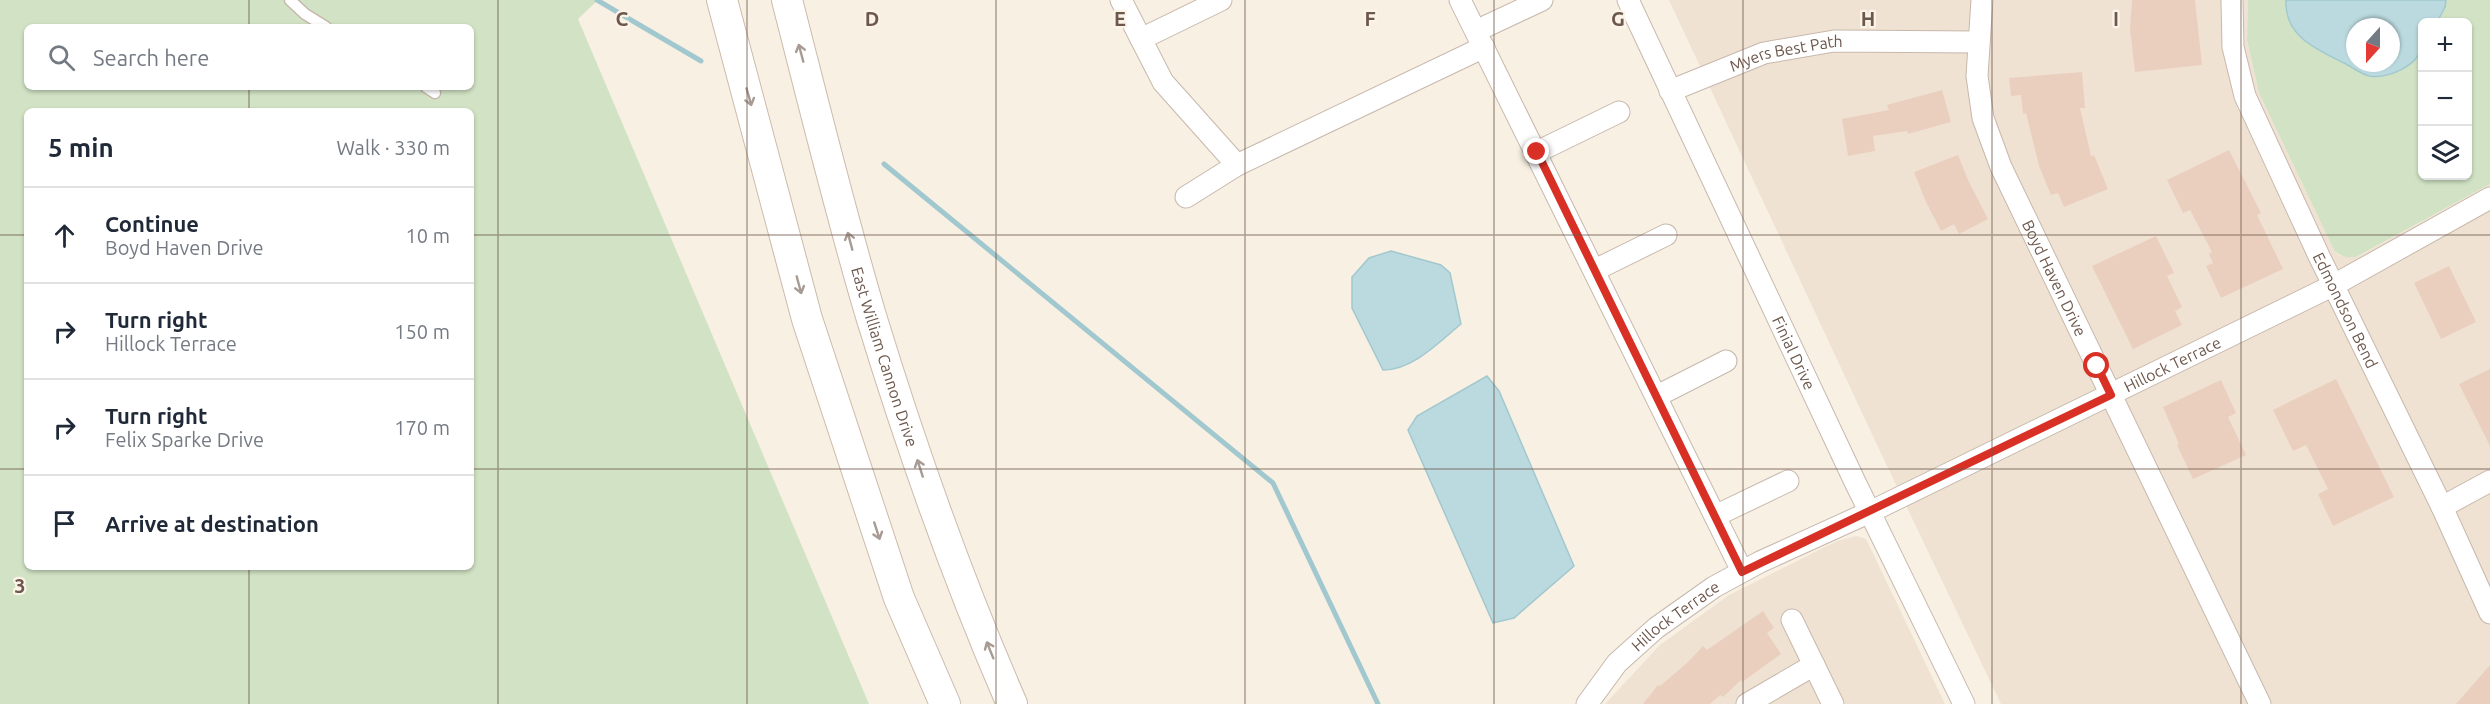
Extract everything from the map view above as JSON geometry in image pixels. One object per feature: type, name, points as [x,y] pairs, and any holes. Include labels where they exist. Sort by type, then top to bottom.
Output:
[{"type":"street","points":[[722,0],[807,319],[899,598],[945,704]]},
{"type":"street","name":"East William Cannon Drive","points":[[787,0],[875,327],[923,476],[1012,704]]},
{"type":"street","points":[[1121,0],[1163,82],[1237,165]]},
{"type":"street","points":[[1141,39],[1221,0]]},
{"type":"street","points":[[1460,0],[1537,152],[1742,572]]},
{"type":"street","points":[[1186,197],[1237,165],[1480,39],[1542,0]]},
{"type":"street","name":"Finial Drive","points":[[1628,0],[1870,512],[1964,704]]},
{"type":"street","name":"Boyd Haven Drive","points":[[1982,0],[1977,76],[1983,118],[2001,167],[2260,704]]},
{"type":"street","name":"Edmondson Bend","points":[[2232,0],[2233,47],[2245,96],[2442,507],[2490,613]]},
{"type":"street","name":"Myers Best Path","points":[[1670,91],[1764,53],[1834,40],[1979,42]]},
{"type":"street","points":[[1537,152],[1619,112]]},
{"type":"street","name":"Hillock Terrace","points":[[1587,704],[1617,663],[1656,628],[1714,588],[1742,572],[1870,512],[2334,285],[2490,198]]},
{"type":"street","points":[[1595,270],[1666,236]]},
{"type":"street","points":[[1657,396],[1725,361]]},
{"type":"street","points":[[1715,516],[1788,481]]},
{"type":"street","points":[[2442,507],[2490,481]]},
{"type":"street","points":[[1792,620],[1833,704]]},
{"type":"street","points":[[1747,704],[1815,665]]},
{"type":"lane","points":[[290,0],[305,14],[321,24]]},
{"type":"shaded area","points":[[1669,0],[2248,0],[2247,40],[2259,93],[2334,250],[2340,256],[2357,257],[2490,184],[2490,704],[2001,704]]},
{"type":"shaded area","points":[[1857,536],[1866,539],[1945,704],[1605,704],[1660,645],[1729,595],[1837,541]]},
{"type":"green space","points":[[0,0],[598,0],[578,19],[869,704],[0,704]]},
{"type":"green space","points":[[2248,0],[2490,0],[2490,184],[2356,257],[2346,257],[2334,250],[2259,93],[2247,40]]},
{"type":"water","points":[[2286,0],[2446,0],[2439,18],[2418,18],[2418,55],[2415,60],[2400,70],[2400,18],[2346,18],[2346,64],[2304,40],[2290,23]]},
{"type":"water","points":[[2359,72],[2396,72],[2377,76]]},
{"type":"water","points":[[1391,251],[1441,265],[1450,273],[1461,324],[1415,360],[1394,369],[1383,370],[1352,308],[1352,277],[1369,258]]},
{"type":"water","points":[[1487,376],[1499,391],[1574,566],[1514,618],[1493,623],[1408,430],[1417,416]]},
{"type":"building","points":[[2132,0],[2195,0],[2202,65],[2135,72],[2130,29]]},
{"type":"building","points":[[2082,72],[2085,108],[2080,108],[2091,156],[2094,155],[2108,189],[2064,207],[2058,193],[2051,195],[2039,166],[2026,113],[2023,114],[2021,95],[2011,96],[2009,78]]},
{"type":"building","points":[[1942,90],[1951,122],[1908,134],[1907,131],[1873,136],[1875,151],[1848,156],[1842,119],[1889,110],[1887,105]]},
{"type":"building","points":[[2229,150],[2261,213],[2257,215],[2283,269],[2221,298],[2206,266],[2213,263],[2209,254],[2212,252],[2190,210],[2183,213],[2167,180]]},
{"type":"building","points":[[1958,155],[1988,219],[1959,234],[1954,224],[1941,231],[1914,172]]},
{"type":"building","points":[[2156,236],[2174,273],[2167,276],[2182,307],[2175,311],[2182,325],[2133,349],[2092,266]]},
{"type":"building","points":[[2449,266],[2476,322],[2441,339],[2414,283]]},
{"type":"building","points":[[2490,369],[2490,446],[2459,384]]},
{"type":"building","points":[[2336,379],[2394,497],[2333,526],[2318,494],[2328,489],[2306,445],[2293,451],[2273,410]]},
{"type":"building","points":[[2221,380],[2236,413],[2228,417],[2246,455],[2193,479],[2163,407]]},
{"type":"building","points":[[1763,611],[1774,628],[1767,633],[1781,654],[1710,704],[1643,704],[1658,685],[1660,686],[1688,662],[1703,646],[1707,650]]},
{"type":"building","points":[[2490,665],[2490,704],[2456,704]]},
{"type":"waterway","points":[[597,0],[701,61]]},
{"type":"waterway","points":[[884,164],[1273,483],[1378,704]]},
{"type":"route","points":[[1537,152],[1742,572],[2111,395],[2097,366]]}]
